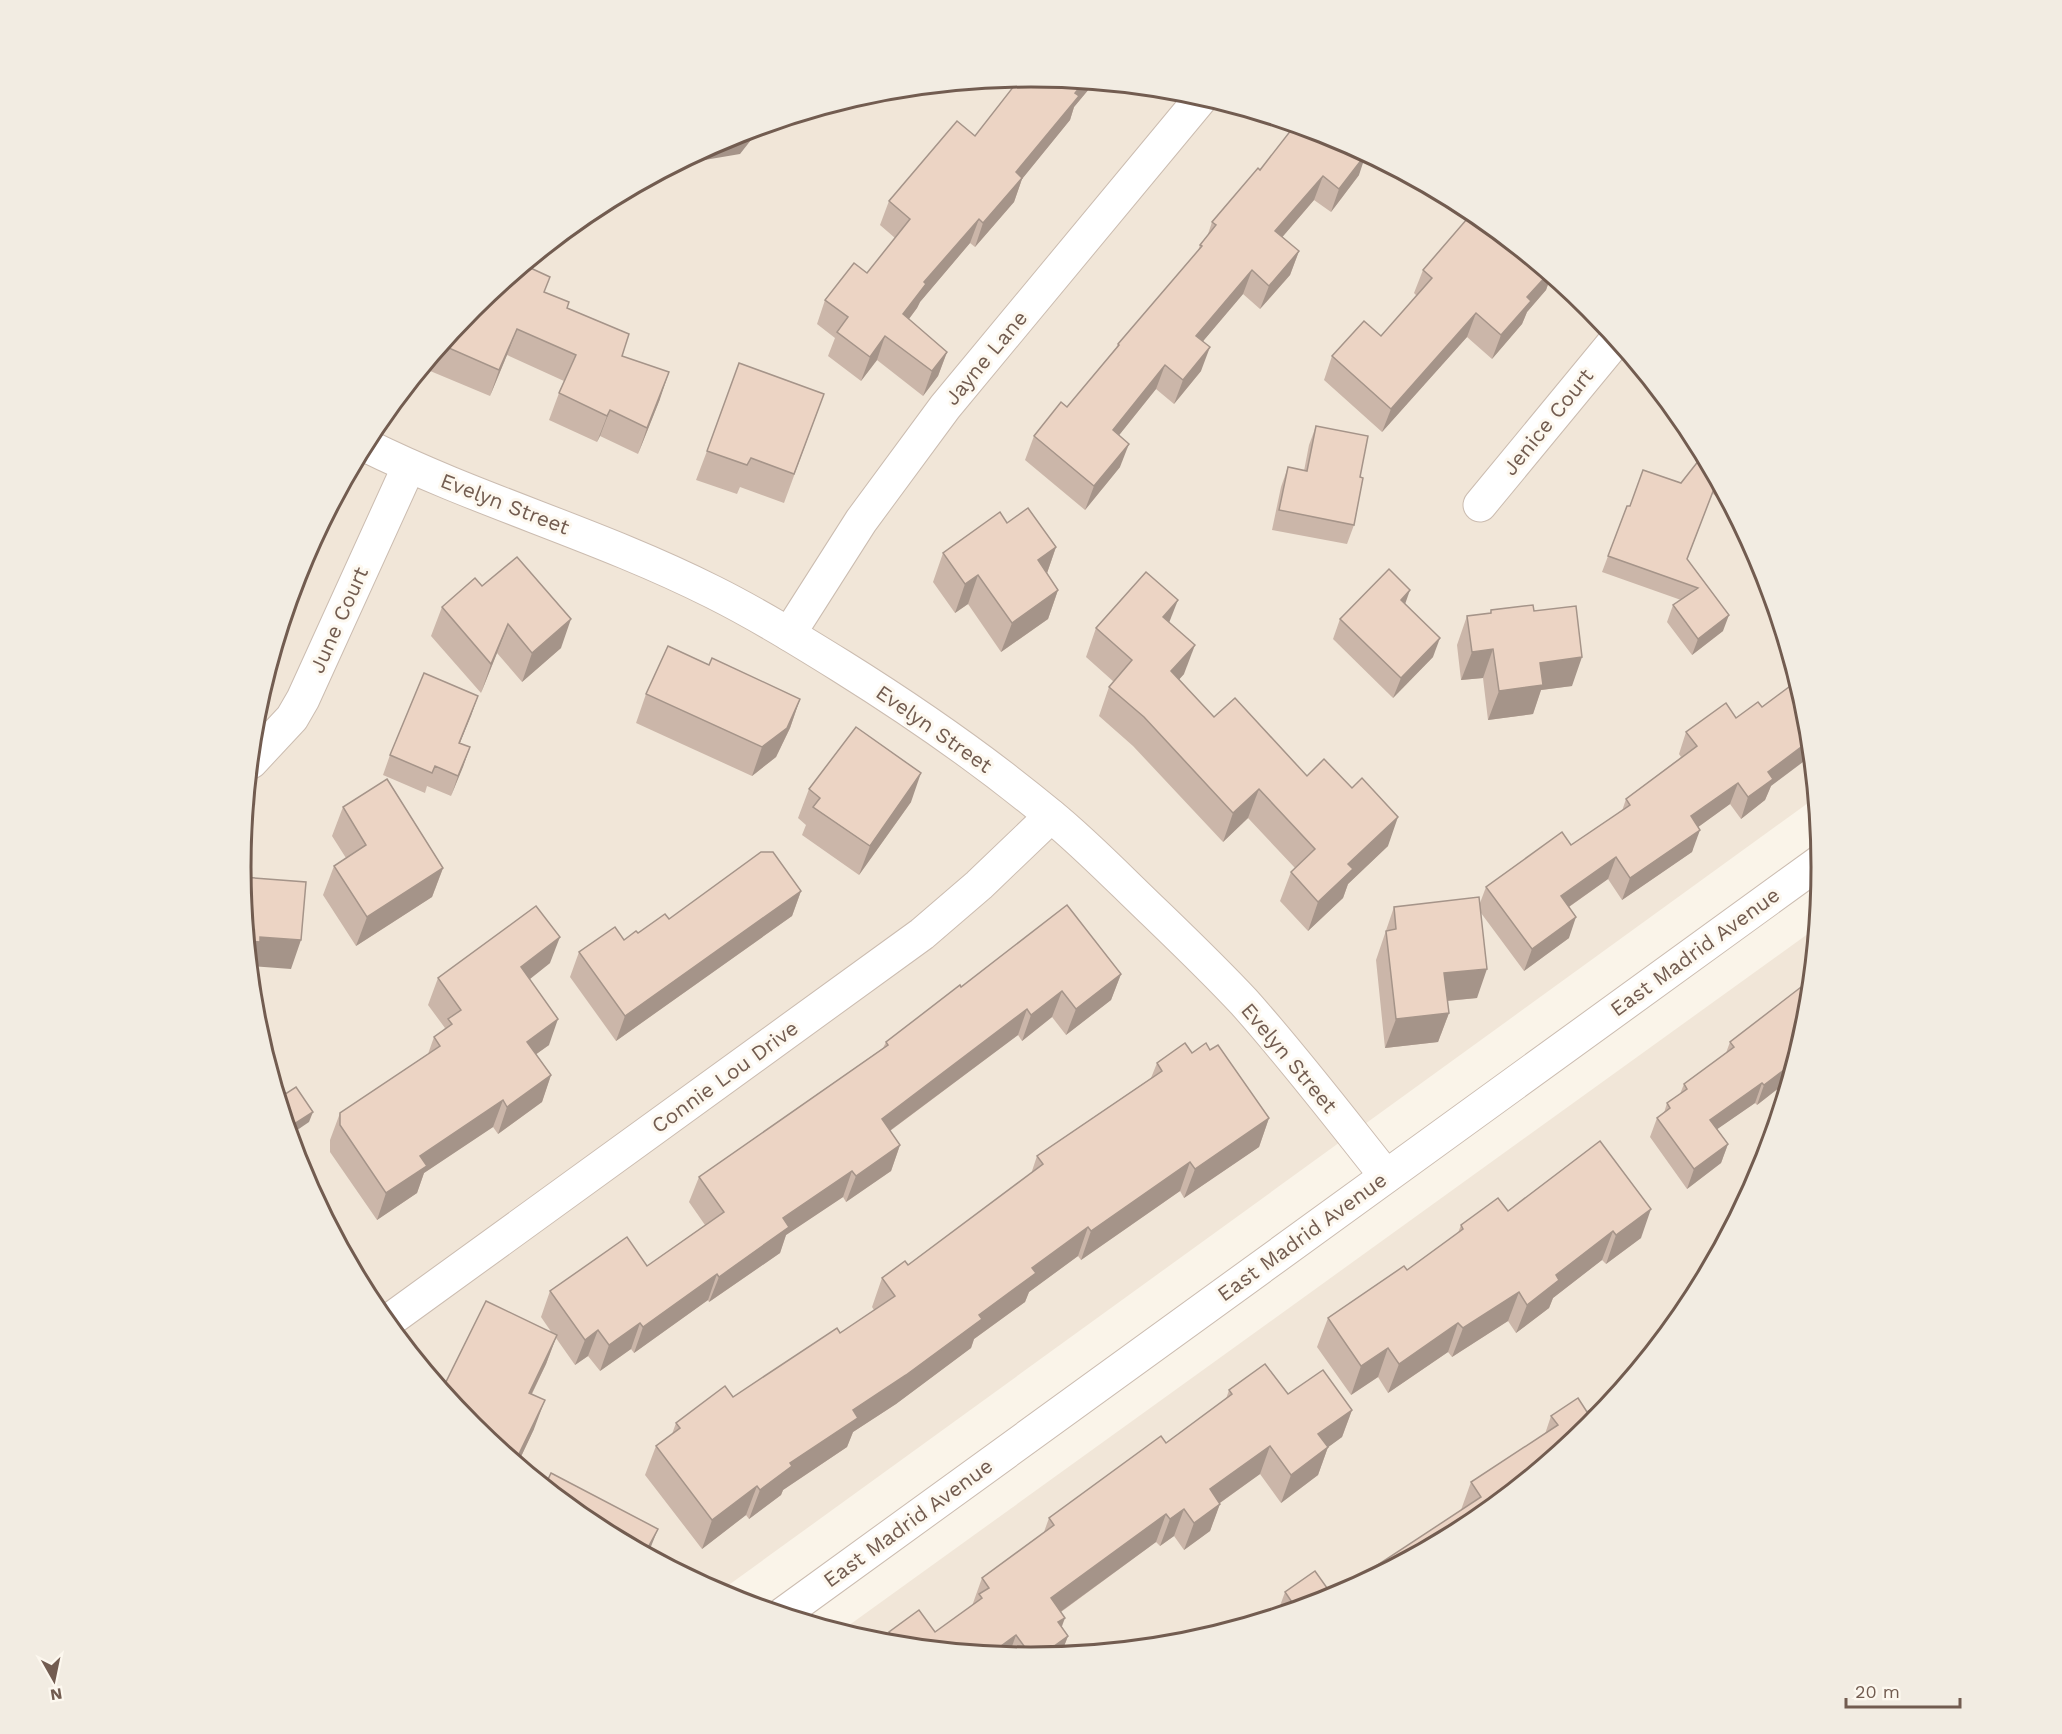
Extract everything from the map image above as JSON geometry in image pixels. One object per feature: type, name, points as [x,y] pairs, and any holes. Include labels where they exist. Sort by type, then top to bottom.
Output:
[{"type":"street","name":"Jayne Lane","points":[[789,634],[861,521],[945,407],[1195,105]]},
{"type":"street","name":"Jenice Court","points":[[1480,505],[1611,346]]},
{"type":"street","name":"Evelyn Street","points":[[373,449],[452,485],[546,519],[678,574],[789,634],[911,711],[984,763],[1051,816],[1112,871],[1241,1000],[1276,1038],[1386,1176]]},
{"type":"street","name":"June Court","points":[[260,752],[292,718],[303,699],[409,466]]},
{"type":"street","name":"Connie Lou Drive","points":[[394,1317],[922,934],[979,885],[1051,816]]},
{"type":"street","name":"East Madrid Avenue","points":[[790,1609],[1811,868]]},
{"type":"shaded area","points":[[1031,87],[1133,94],[1183,102],[1282,128],[1376,167],[1421,192],[1464,218],[1506,248],[1545,281],[1583,315],[1650,392],[1680,434],[1731,522],[1770,616],[1784,665],[1796,715],[1808,803],[728,1586],[686,1567],[641,1542],[598,1516],[556,1486],[479,1419],[412,1342],[382,1300],[331,1212],[292,1118],[266,1019],[253,918],[251,867],[258,765],[266,715],[292,616],[331,522],[356,477],[382,434],[412,392],[445,353],[479,315],[556,248],[598,218],[686,167],[780,128],[829,114],[879,102],[980,89]]},
{"type":"shaded area","points":[[1807,934],[1796,1019],[1784,1069],[1770,1118],[1731,1212],[1680,1300],[1650,1342],[1583,1419],[1529,1467],[1376,1567],[1282,1606],[1183,1632],[1133,1640],[1031,1647],[929,1640],[849,1625]]},
{"type":"building","points":[[1013,88],[1078,89],[1075,93],[1079,96],[1016,172],[1022,178],[983,223],[979,219],[924,282],[926,284],[903,314],[947,352],[932,371],[885,336],[870,357],[837,332],[848,317],[825,300],[854,263],[867,273],[910,219],[889,201],[957,121],[975,136]]},
{"type":"building","points":[[1290,131],[1361,160],[1339,189],[1323,176],[1275,231],[1299,251],[1269,286],[1252,270],[1196,336],[1210,347],[1183,380],[1165,365],[1113,430],[1129,444],[1094,486],[1034,436],[1061,402],[1067,407],[1202,246],[1200,245],[1216,225],[1212,222],[1258,168],[1260,170]]},
{"type":"building","points":[[1466,220],[1506,248],[1543,279],[1527,297],[1531,301],[1501,335],[1476,313],[1391,409],[1332,356],[1364,321],[1381,336],[1432,278],[1423,270]]},
{"type":"building","points":[[532,269],[550,277],[544,292],[569,302],[567,308],[629,334],[622,356],[669,372],[647,428],[610,410],[607,416],[559,393],[576,355],[517,329],[499,370],[449,348],[479,315]]},
{"type":"building","points":[[739,363],[824,394],[794,474],[751,458],[747,465],[707,451]]},
{"type":"building","points":[[1316,426],[1368,436],[1354,525],[1279,510],[1288,467],[1307,471]]},
{"type":"building","points":[[1697,462],[1713,490],[1687,559],[1729,615],[1698,639],[1673,605],[1698,588],[1608,556],[1643,470],[1681,483]]},
{"type":"building","points":[[1028,508],[1056,547],[1038,560],[1058,590],[1012,623],[978,575],[965,584],[943,553],[1000,512],[1007,523]]},
{"type":"building","points":[[517,557],[571,619],[532,653],[508,624],[491,664],[442,607],[475,578],[482,586]]},
{"type":"building","points":[[1389,569],[1410,590],[1401,600],[1440,638],[1401,678],[1340,619]]},
{"type":"building","points":[[1146,572],[1178,600],[1163,617],[1195,645],[1171,671],[1214,717],[1235,698],[1307,776],[1324,759],[1352,788],[1362,778],[1398,817],[1348,864],[1353,869],[1318,902],[1291,872],[1315,849],[1259,789],[1233,813],[1144,717],[1109,687],[1132,660],[1096,628]]},
{"type":"building","points":[[1533,605],[1534,611],[1576,606],[1582,657],[1540,663],[1543,685],[1499,691],[1493,649],[1472,652],[1467,616],[1491,613],[1491,610]]},
{"type":"building","points":[[668,646],[709,665],[712,658],[800,699],[787,728],[762,747],[646,694]]},
{"type":"building","points":[[424,673],[478,696],[459,743],[470,747],[458,776],[435,766],[432,773],[390,755]]},
{"type":"building","points":[[1789,687],[1801,747],[1768,772],[1773,779],[1748,797],[1738,783],[1691,816],[1700,830],[1630,878],[1616,857],[1561,896],[1576,917],[1532,949],[1486,887],[1562,832],[1571,845],[1630,805],[1626,799],[1697,746],[1686,732],[1726,703],[1736,718],[1758,702],[1762,707]]},
{"type":"building","points":[[856,727],[921,773],[870,846],[813,807],[820,798],[809,789]]},
{"type":"building","points":[[387,779],[443,868],[367,917],[334,866],[366,845],[343,807]]},
{"type":"building","points":[[761,852],[773,852],[801,891],[625,1016],[579,952],[615,927],[624,940],[665,914],[669,919]]},
{"type":"building","points":[[251,878],[306,882],[301,940],[260,937],[260,942],[255,942]]},
{"type":"building","points":[[1479,897],[1487,969],[1444,973],[1449,1013],[1396,1019],[1386,931],[1396,929],[1394,907]]},
{"type":"building","points":[[1067,905],[1121,974],[1076,1009],[1062,991],[1031,1015],[1027,1009],[882,1119],[900,1145],[856,1176],[852,1171],[783,1218],[789,1227],[719,1277],[717,1274],[643,1327],[640,1323],[609,1345],[598,1330],[585,1340],[550,1291],[627,1237],[647,1266],[724,1212],[699,1177],[888,1045],[886,1042]]},
{"type":"building","points":[[536,906],[560,937],[521,967],[558,1019],[527,1042],[551,1075],[507,1107],[503,1100],[420,1156],[427,1166],[386,1193],[340,1125],[340,1113],[440,1046],[434,1037],[452,1024],[448,1019],[461,1010],[438,978]]},
{"type":"building","points":[[1801,987],[1784,1070],[1710,1120],[1728,1144],[1694,1169],[1657,1118],[1670,1108],[1667,1103],[1687,1089],[1684,1084],[1734,1047],[1730,1042]]},
{"type":"building","points":[[1185,1043],[1192,1053],[1206,1043],[1210,1050],[1218,1045],[1269,1118],[1195,1169],[1190,1162],[1091,1231],[1088,1227],[1032,1268],[1036,1273],[979,1315],[982,1319],[906,1375],[853,1410],[858,1418],[790,1463],[792,1466],[760,1490],[757,1486],[712,1520],[656,1446],[680,1428],[676,1423],[725,1386],[733,1397],[837,1328],[840,1333],[895,1296],[882,1278],[905,1261],[908,1265],[1043,1164],[1037,1156],[1162,1071],[1157,1063]]},
{"type":"building","points":[[296,1087],[313,1112],[294,1124],[285,1094]]},
{"type":"building","points":[[1600,1141],[1651,1209],[1616,1235],[1613,1231],[1556,1275],[1559,1280],[1527,1305],[1519,1292],[1463,1328],[1458,1323],[1399,1364],[1388,1348],[1361,1366],[1328,1318],[1404,1266],[1407,1270],[1463,1229],[1461,1225],[1498,1198],[1508,1211]]},
{"type":"building","points":[[486,1301],[557,1335],[529,1393],[545,1400],[519,1454],[479,1419],[446,1382]]},
{"type":"building","points":[[1265,1364],[1288,1394],[1323,1370],[1352,1410],[1318,1434],[1328,1447],[1291,1475],[1270,1446],[1210,1489],[1220,1504],[1194,1523],[1184,1509],[1170,1519],[1166,1514],[1051,1598],[1065,1618],[1058,1622],[1068,1636],[1054,1646],[1025,1647],[1016,1635],[1001,1646],[929,1640],[890,1634],[889,1632],[919,1610],[935,1632],[982,1598],[979,1594],[989,1588],[982,1578],[1054,1525],[1049,1518],[1161,1436],[1166,1443],[1232,1394],[1229,1390]]},
{"type":"building","points":[[1578,1398],[1587,1412],[1592,1408],[1506,1486],[1464,1516],[1372,1569],[1481,1497],[1471,1482],[1558,1425],[1551,1416]]},
{"type":"building","points":[[551,1473],[658,1529],[649,1546],[598,1516],[548,1479]]},
{"type":"building","points":[[1315,1571],[1327,1589],[1292,1602],[1285,1592]]}]
